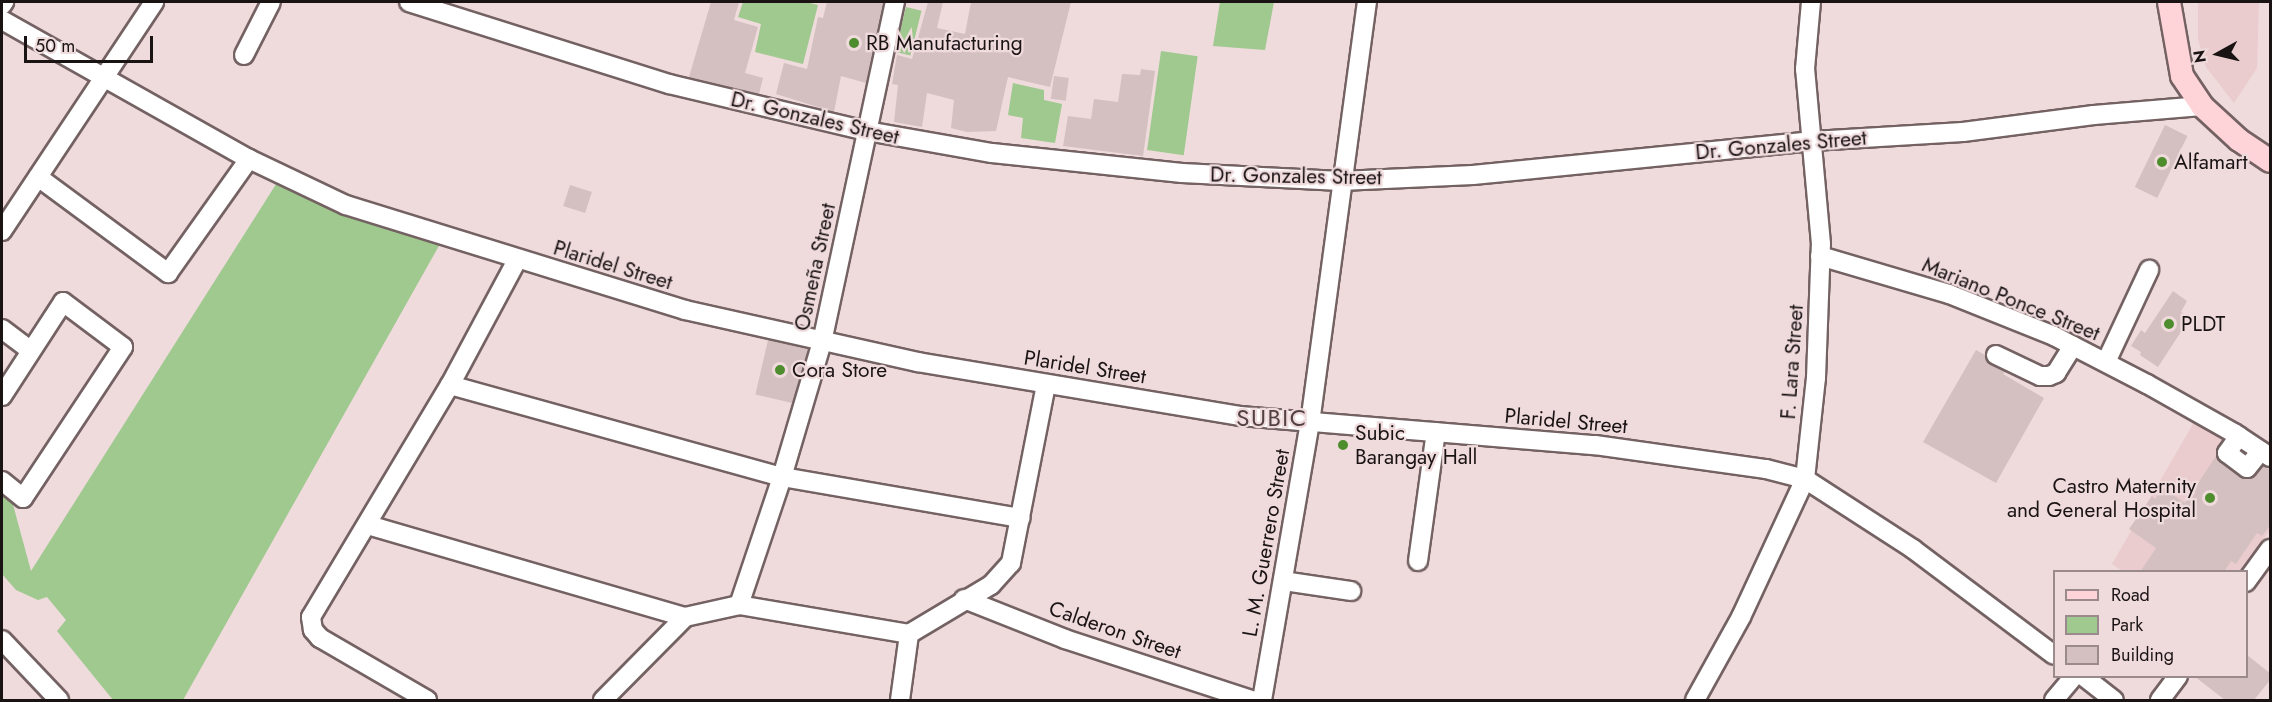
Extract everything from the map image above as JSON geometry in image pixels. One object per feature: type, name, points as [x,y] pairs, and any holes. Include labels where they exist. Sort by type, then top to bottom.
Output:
[{"type":"main road","points":[[2169,2],[2182,76],[2202,106],[2239,140],[2271,161]]},
{"type":"street","points":[[2,6],[4,2]]},
{"type":"street","points":[[2,231],[154,2]]},
{"type":"street","points":[[244,55],[271,2]]},
{"type":"street","name":"Dr. Gonzales Street","points":[[409,2],[669,84],[867,132],[992,153],[1182,173],[1341,181],[1473,174],[1812,141],[1963,132],[2094,115],[2202,106]]},
{"type":"street","name":"Osmeña Street","points":[[739,605],[782,477],[822,342],[895,2]]},
{"type":"street","name":"L. M. Guerrero Street","points":[[1262,700],[1310,423],[1367,2]]},
{"type":"street","name":"F. Lara Street","points":[[1695,700],[1741,617],[1805,479],[1816,378],[1820,256],[1805,69],[1811,2]]},
{"type":"street","name":"Plaridel Street","points":[[2,20],[249,159],[346,205],[517,260],[685,310],[822,342],[1046,384],[1240,416],[1595,445],[1692,457],[1766,469],[1805,479],[1913,549],[2053,654]]},
{"type":"street","points":[[38,177],[168,273],[249,159]]},
{"type":"street","name":"Mariano Ponce Street","points":[[1820,256],[1949,294],[2054,336],[2106,362],[2239,436],[2266,454]]},
{"type":"street","points":[[427,700],[332,646],[312,630],[311,617],[450,386],[517,260]]},
{"type":"street","points":[[2106,362],[2149,270]]},
{"type":"street","points":[[2,396],[63,302],[123,347],[23,498],[2,481]]},
{"type":"street","points":[[2,329],[31,351]]},
{"type":"street","points":[[1996,356],[2040,376],[2049,376],[2056,373],[2073,346]]},
{"type":"street","points":[[368,525],[685,617],[739,605],[909,634],[964,599],[992,585],[1011,563],[1046,384]]},
{"type":"street","points":[[450,386],[782,477],[1020,518]]},
{"type":"street","points":[[1418,561],[1436,432]]},
{"type":"street","points":[[2248,581],[2271,549]]},
{"type":"street","points":[[1283,581],[1351,591]]},
{"type":"street","name":"Calderon Street","points":[[964,599],[1065,639],[1252,700]]},
{"type":"street","points":[[603,700],[685,617]]},
{"type":"street","points":[[900,700],[909,634]]},
{"type":"street","points":[[2,640],[59,700]]},
{"type":"street","points":[[2054,700],[2072,678]]},
{"type":"street","points":[[2086,678],[2114,700]]},
{"type":"street","points":[[2160,700],[2176,678]]},
{"type":"shaded area","points":[[2198,2],[2259,2],[2257,68],[2234,103],[2206,67],[2198,39]]},
{"type":"shaded area","name":"Castro Maternity and General Hospital","points":[[2197,417],[2270,467],[2270,530],[2242,570],[2121,570],[2112,564]]},
{"type":"green space","points":[[743,2],[806,2],[818,5],[803,64],[755,52],[761,24],[738,17]]},
{"type":"green space","points":[[1220,2],[1274,2],[1265,50],[1213,46]]},
{"type":"green space","points":[[906,7],[922,11],[910,56],[895,52]]},
{"type":"green space","points":[[1161,51],[1198,56],[1184,155],[1147,150]]},
{"type":"green space","points":[[1013,83],[1044,90],[1044,100],[1062,104],[1055,143],[1021,138],[1023,118],[1008,115]]},
{"type":"green space","points":[[278,181],[320,203],[440,244],[183,700],[113,700],[57,631],[66,620],[47,597],[38,600],[16,590],[2,574],[2,493],[12,501],[31,571]]},
{"type":"building","points":[[711,2],[739,2],[734,20],[758,27],[745,73],[763,78],[759,94],[689,77]]},
{"type":"building","points":[[827,2],[883,2],[866,83],[841,76],[834,112],[776,94],[784,63],[807,69],[818,17],[823,18]]},
{"type":"building","points":[[928,2],[943,2],[937,28],[965,34],[971,2],[1071,2],[1050,87],[1008,77],[996,131],[967,132],[951,128],[954,100],[927,93],[922,127],[894,122],[898,85],[892,84],[897,55],[912,59]]},
{"type":"building","points":[[1141,69],[1155,71],[1143,156],[1063,146],[1068,116],[1091,119],[1094,99],[1118,102],[1122,74],[1140,75]]},
{"type":"building","points":[[1054,76],[1069,78],[1066,101],[1051,99]]},
{"type":"building","name":"Alfamart","points":[[2165,125],[2187,136],[2157,198],[2135,187]]},
{"type":"building","points":[[570,185],[592,192],[585,213],[563,206]]},
{"type":"building","name":"PLDT","points":[[2173,291],[2187,301],[2181,312],[2190,318],[2158,367],[2131,346],[2141,330],[2145,333]]},
{"type":"building","name":"Cora Store","points":[[768,340],[808,349],[795,404],[755,395]]},
{"type":"building","points":[[1976,350],[1985,355],[1991,365],[2005,372],[2003,374],[2044,398],[1996,483],[1923,442]]},
{"type":"building","name":"Castro Maternity and General Hospital","points":[[2216,456],[2245,479],[2252,478],[2263,466],[2271,468],[2271,524],[2262,536],[2257,533],[2236,564],[2231,561],[2225,570],[2141,570],[2156,548],[2129,529],[2152,496],[2155,499],[2163,488],[2185,503]]},
{"type":"building","points":[[2248,656],[2271,674],[2271,679],[2254,700],[2225,700],[2197,678],[2248,678]]},
{"type":"place","name":"RB Manufacturing","points":[[854,43]]},
{"type":"place","name":"Alfamart","points":[[2162,162]]},
{"type":"place","name":"PLDT","points":[[2169,324]]},
{"type":"place","name":"Cora Store","points":[[780,370]]},
{"type":"place","name":"Subic Barangay Hall","points":[[1343,445]]},
{"type":"place","name":"Castro Maternity and General Hospital","points":[[2210,498]]},
{"type":"district","name":"SUBIC","points":[[1272,418]]}]
